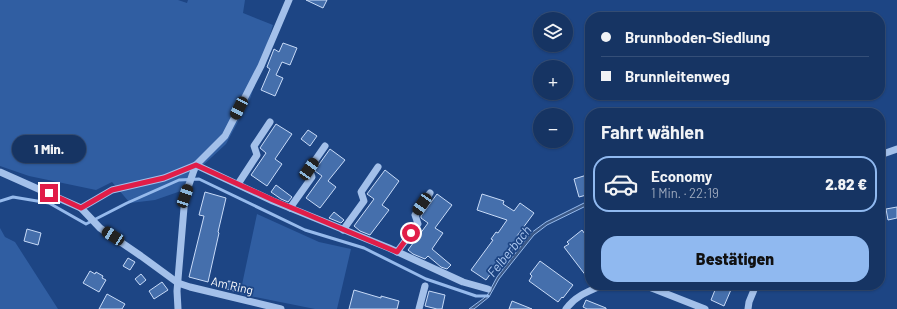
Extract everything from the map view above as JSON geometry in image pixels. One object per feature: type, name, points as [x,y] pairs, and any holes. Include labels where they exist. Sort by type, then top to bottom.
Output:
[{"type":"street","points":[[0,172],[81,208],[112,190],[164,178],[196,165],[225,136],[261,66],[289,0]]},
{"type":"street","points":[[238,184],[257,155],[254,146],[270,122]]},
{"type":"street","points":[[290,208],[312,177],[309,169],[325,146]]},
{"type":"street","points":[[885,153],[897,149]]},
{"type":"street","points":[[178,309],[177,291],[185,196],[196,165]]},
{"type":"street","points":[[196,165],[290,208],[397,252],[463,282],[488,288]]},
{"type":"street","points":[[343,230],[364,201],[362,192],[378,167]]},
{"type":"street","points":[[397,252],[418,224],[415,215],[430,193]]},
{"type":"street","name":"Am Ring","points":[[81,208],[100,228],[178,283],[281,309]]},
{"type":"street","points":[[419,309],[425,286]]},
{"type":"street","points":[[566,309],[579,296],[592,290]]},
{"type":"street","points":[[657,290],[705,309]]},
{"type":"street","points":[[748,309],[754,290]]},
{"type":"shaded area","points":[[0,0],[178,0],[187,3],[188,0],[245,0],[243,13],[273,25],[250,99],[226,144],[199,169],[181,191],[155,200],[130,203],[112,182],[96,190],[29,176],[0,166]]},
{"type":"shaded area","points":[[585,202],[585,206],[547,225],[534,235],[499,279],[489,297],[474,309],[469,309],[488,294],[497,277],[531,233],[546,222]]},
{"type":"shaded area","points":[[257,214],[319,242],[351,249],[337,309],[315,309],[240,294]]},
{"type":"shaded area","points":[[0,228],[5,237],[15,242],[58,309],[0,309]]},
{"type":"building","points":[[306,0],[327,0],[323,8]]},
{"type":"building","points":[[283,43],[297,48],[290,65],[282,62],[276,75],[283,78],[275,96],[261,90],[270,69],[267,67],[274,49],[279,52]]},
{"type":"building","points":[[276,124],[292,134],[275,159],[282,164],[267,186],[251,175],[266,153],[260,148]]},
{"type":"building","points":[[308,130],[317,136],[310,146],[301,139]]},
{"type":"building","points":[[330,149],[345,160],[328,181],[336,187],[320,208],[306,198],[322,176],[315,170]]},
{"type":"building","points":[[385,170],[399,181],[382,205],[389,210],[370,235],[360,231],[354,226],[374,199],[367,194]]},
{"type":"building","points":[[585,176],[585,195],[579,197],[574,179]]},
{"type":"building","points":[[276,185],[292,197],[288,202],[271,192]]},
{"type":"building","points":[[205,192],[226,198],[208,282],[189,277],[204,216],[199,215]]},
{"type":"building","points":[[437,194],[452,205],[435,228],[443,233],[432,249],[451,265],[447,269],[441,267],[428,256],[425,259],[408,250],[428,223],[421,218],[421,216]]},
{"type":"building","points":[[482,194],[504,201],[503,204],[514,211],[520,203],[534,213],[517,236],[521,238],[505,260],[502,258],[486,280],[471,270],[493,240],[491,239],[496,232],[498,233],[507,220],[477,210]]},
{"type":"building","points":[[897,207],[897,218],[888,220],[886,209]]},
{"type":"building","points":[[334,212],[344,220],[341,223],[329,218]]},
{"type":"building","points":[[27,229],[41,233],[38,245],[24,241]]},
{"type":"building","points":[[582,230],[585,234],[585,274],[564,247],[569,244],[567,242]]},
{"type":"building","points":[[128,258],[135,262],[130,270],[123,266]]},
{"type":"building","points":[[540,261],[573,285],[558,302],[529,281],[532,276],[530,274]]},
{"type":"building","points":[[90,271],[95,274],[96,272],[103,276],[102,278],[106,280],[99,292],[83,283]]},
{"type":"building","points":[[141,274],[146,280],[140,285],[135,279]]},
{"type":"building","points":[[228,281],[236,282],[234,291],[227,289]]},
{"type":"building","points":[[162,282],[168,290],[154,299],[149,291]]},
{"type":"building","points":[[354,290],[381,298],[381,296],[399,301],[397,309],[349,309]]},
{"type":"building","points":[[715,290],[731,290],[724,306],[711,300]]},
{"type":"building","points":[[429,291],[445,295],[442,309],[425,306]]},
{"type":"building","points":[[107,294],[125,304],[122,309],[99,309]]},
{"type":"building","points":[[586,300],[606,309],[587,309],[583,307]]},
{"type":"building","points":[[512,301],[532,309],[509,309]]},
{"type":"waterway","points":[[0,201],[13,197],[49,203],[86,224],[127,203],[179,180],[199,179],[305,230],[364,248],[426,279],[476,296],[488,296]]},
{"type":"route","points":[[49,193],[81,208],[112,190],[164,178],[196,165],[273,200],[397,252],[411,233]]},
{"type":"water label","name":"Felberbach","points":[[509,251]]}]
